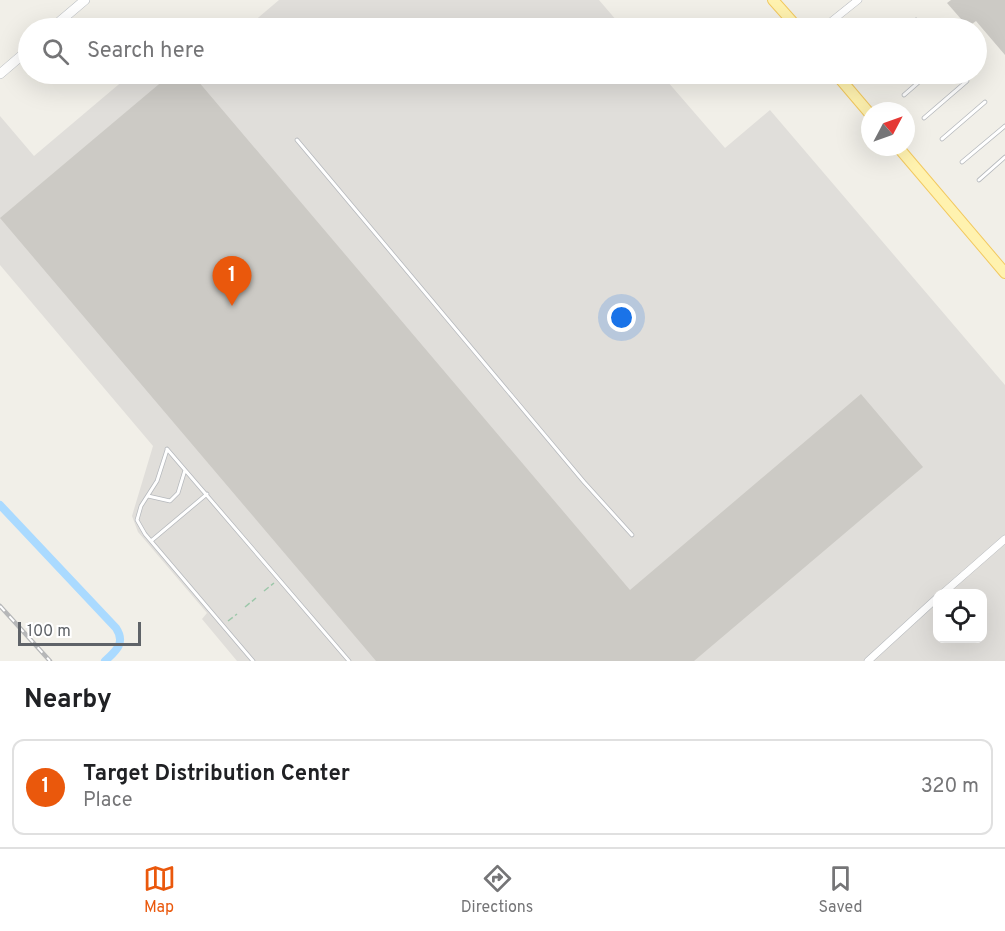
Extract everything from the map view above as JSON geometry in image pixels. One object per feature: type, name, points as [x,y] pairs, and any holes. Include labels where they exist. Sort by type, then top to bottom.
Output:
[{"type":"main road","points":[[64,18],[85,0]]},
{"type":"main road","points":[[778,2],[790,18]]},
{"type":"main road","points":[[0,74],[18,59]]},
{"type":"main road","points":[[844,84],[861,103]]},
{"type":"main road","points":[[906,156],[1005,273]]},
{"type":"street","points":[[836,18],[858,0]]},
{"type":"street","points":[[948,589],[1005,539]]},
{"type":"street","points":[[868,661],[879,648],[933,601]]},
{"type":"lane","points":[[904,95],[917,84]]},
{"type":"lane","points":[[924,118],[964,84]]},
{"type":"lane","points":[[942,139],[985,102]]},
{"type":"lane","points":[[962,162],[1005,126]]},
{"type":"lane","points":[[297,140],[584,482],[632,535]]},
{"type":"lane","points":[[980,180],[1005,158]]},
{"type":"lane","points":[[253,661],[151,541],[137,520],[157,481],[167,449],[349,661]]},
{"type":"lane","points":[[148,496],[170,501],[178,493],[186,470]]},
{"type":"lane","points":[[151,541],[207,494]]},
{"type":"path","points":[[264,591],[275,582]]},
{"type":"path","points":[[245,607],[256,598]]},
{"type":"path","points":[[227,622],[237,614]]},
{"type":"shaded area","points":[[279,0],[599,0],[614,18],[258,18]]},
{"type":"shaded area","points":[[119,84],[670,84],[725,148],[770,110],[1005,385],[1005,661],[237,661],[202,619],[207,613],[138,532],[132,516],[153,446],[0,265],[0,116],[34,156]]},
{"type":"building","points":[[951,0],[1005,0],[1005,55],[987,34],[987,18],[960,18],[947,3]]},
{"type":"building","points":[[159,84],[200,84],[630,590],[861,394],[923,467],[694,661],[376,661],[0,218]]},
{"type":"waterway","points":[[0,505],[116,628],[120,642],[116,650],[105,661]]},
{"type":"railway","points":[[0,606],[50,661]]},
{"type":"place","name":"Target Distribution Center","points":[[232,306]]}]
